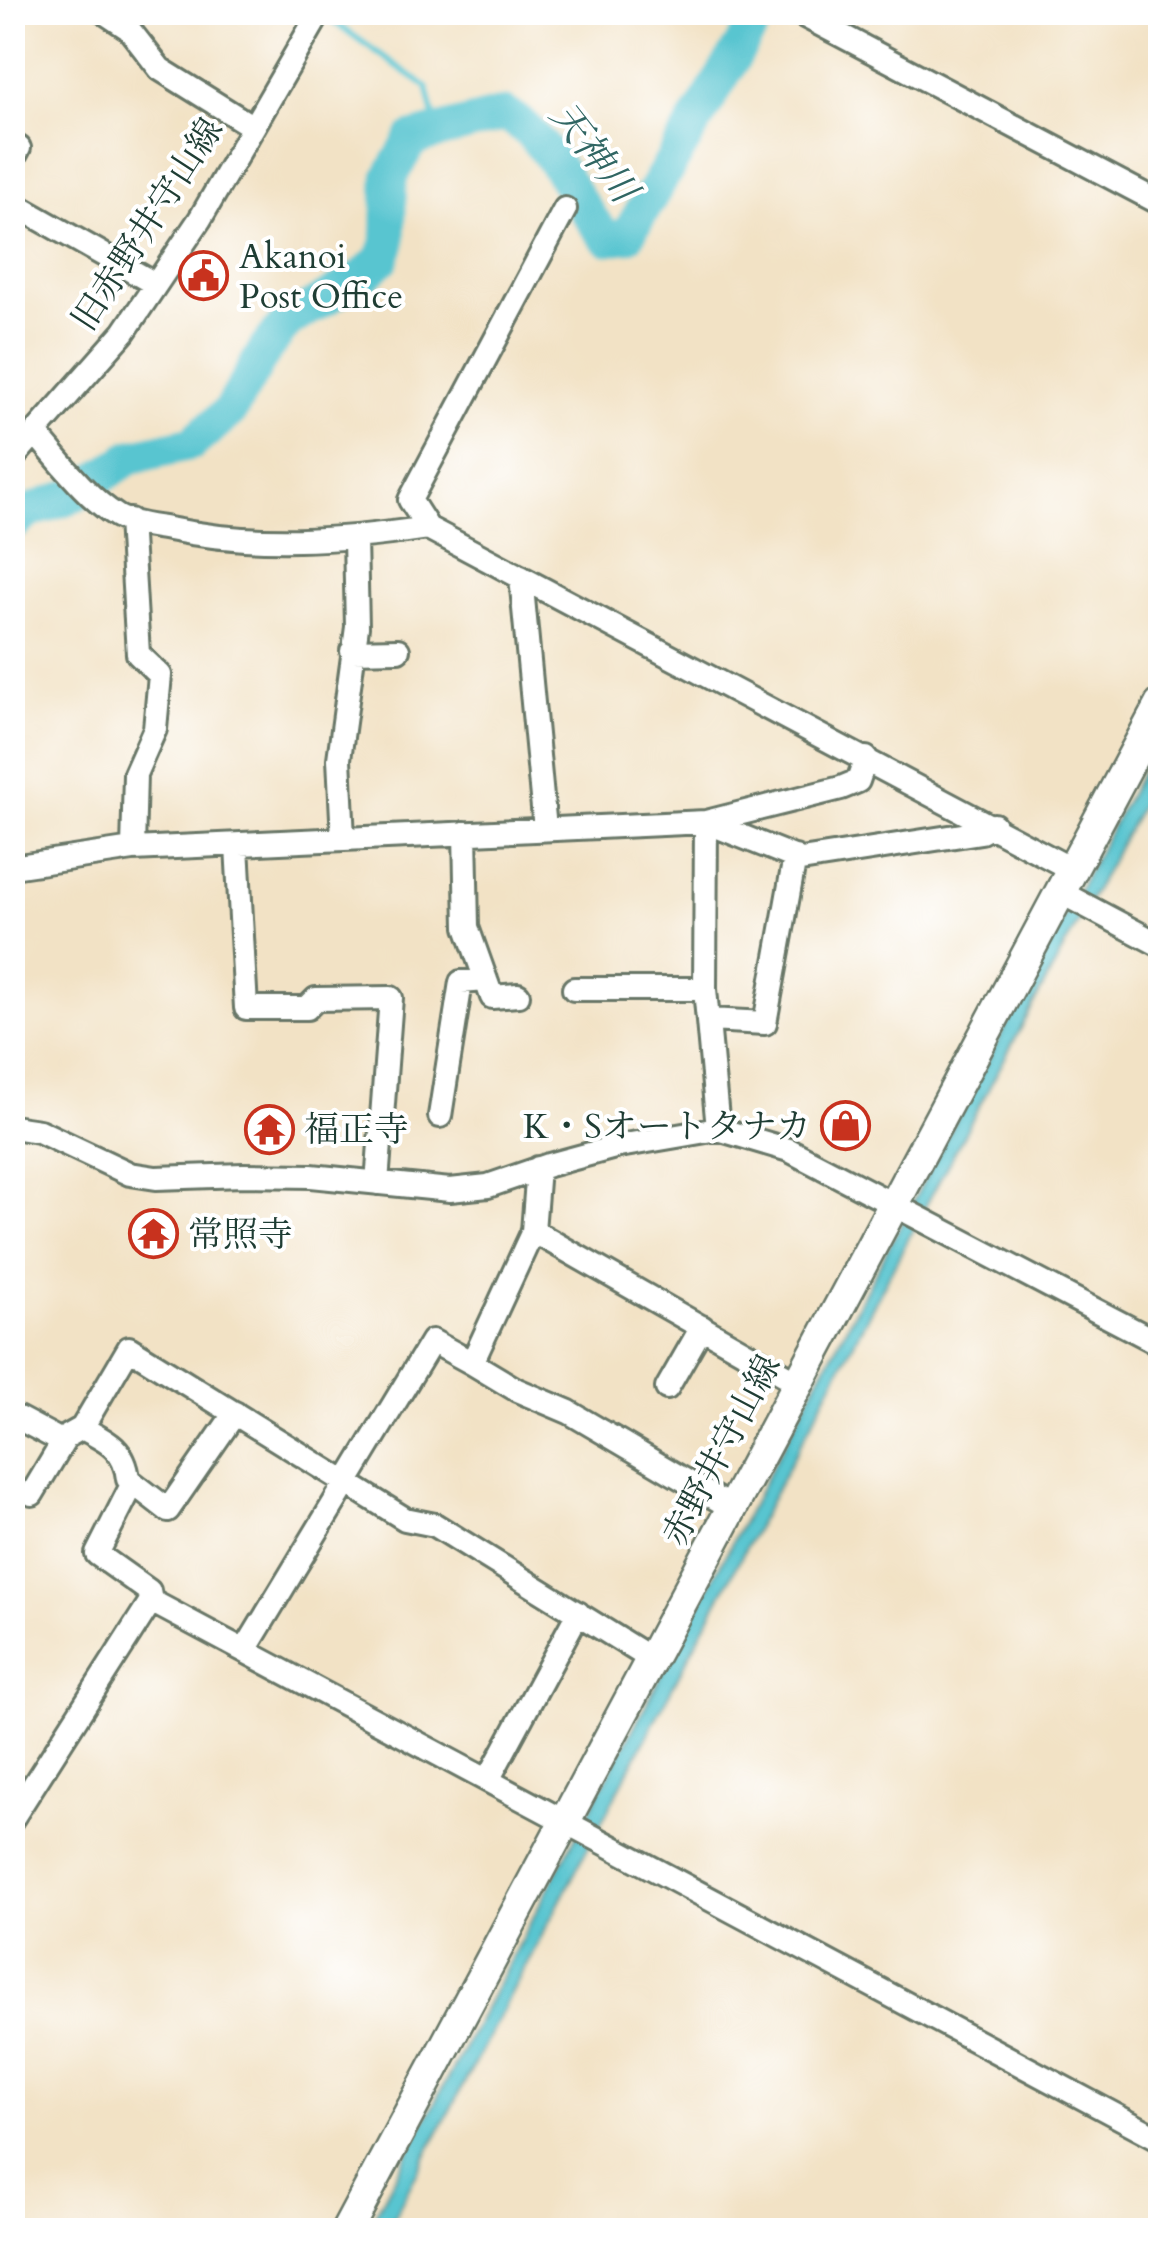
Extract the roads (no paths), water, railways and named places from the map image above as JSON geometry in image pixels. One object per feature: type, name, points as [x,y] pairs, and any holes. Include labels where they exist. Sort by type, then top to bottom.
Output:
[{"type":"main road","name":"赤野井守山線","points":[[347,2230],[1160,705]]},
{"type":"street","points":[[104,12],[128,28],[160,69],[253,127]]},
{"type":"street","name":"旧赤野井守山線","points":[[12,460],[124,332],[200,219],[320,12]]},
{"type":"street","points":[[797,12],[1160,203]]},
{"type":"street","points":[[12,144],[19,148],[12,161]]},
{"type":"street","points":[[12,203],[155,284]]},
{"type":"street","points":[[564,210],[410,500],[428,528],[994,826],[1160,946]]},
{"type":"street","points":[[36,434],[88,492],[119,518],[212,538],[264,542],[355,539],[428,528]]},
{"type":"street","points":[[130,520],[138,654],[160,675],[154,728],[135,774],[133,849]]},
{"type":"street","points":[[343,838],[339,759],[357,628],[355,539]]},
{"type":"street","points":[[521,577],[546,828]]},
{"type":"street","points":[[352,651],[398,650]]},
{"type":"street","points":[[12,866],[133,849],[706,822],[842,788],[858,781],[866,758]]},
{"type":"street","points":[[706,822],[802,860],[981,832],[994,826]]},
{"type":"street","points":[[706,822],[705,989],[718,1129]]},
{"type":"street","points":[[465,833],[467,927],[492,997],[518,995]]},
{"type":"street","points":[[238,846],[246,1008],[307,1008],[316,999],[390,998],[377,1183]]},
{"type":"street","points":[[709,1020],[766,1023],[795,857]]},
{"type":"street","points":[[440,1116],[461,982],[486,980]]},
{"type":"street","points":[[574,989],[705,989]]},
{"type":"street","points":[[12,1127],[39,1131],[104,1165],[143,1176],[243,1174],[450,1190],[488,1186],[619,1146],[718,1129],[789,1150],[1160,1344]]},
{"type":"street","points":[[472,1363],[533,1231],[538,1168]]},
{"type":"street","points":[[533,1231],[800,1383]]},
{"type":"street","points":[[667,1388],[702,1327]]},
{"type":"street","points":[[245,1650],[432,1341],[517,1390],[570,1412],[732,1508]]},
{"type":"street","points":[[32,1494],[62,1442],[82,1428],[130,1348],[405,1518],[435,1526],[651,1659]]},
{"type":"street","points":[[82,1428],[114,1446],[126,1463],[128,1479],[168,1510],[235,1413]]},
{"type":"street","points":[[12,1419],[18,1418],[62,1442]]},
{"type":"street","points":[[12,1819],[151,1601],[149,1591],[96,1554],[133,1483]]},
{"type":"street","points":[[151,1601],[1160,2139]]},
{"type":"street","points":[[488,1780],[578,1613]]},
{"type":"water","points":[[1160,736],[1160,769],[387,2230],[367,2230]]},
{"type":"waterway","name":"天神川","points":[[12,525],[28,512],[74,495],[131,457],[192,443],[230,411],[266,348],[288,321],[362,277],[382,259],[388,243],[390,177],[412,139],[505,114],[549,154],[607,238],[627,236],[761,12]]},
{"type":"waterway","points":[[324,15],[427,87],[438,134]]},
{"type":"place","name":"Akanoi Post Office","points":[[204,276]]},
{"type":"place","name":"K・Sオートタナカ","points":[[846,1126]]},
{"type":"place","name":"福正寺","points":[[269,1129]]},
{"type":"place","name":"常照寺","points":[[153,1234]]}]
